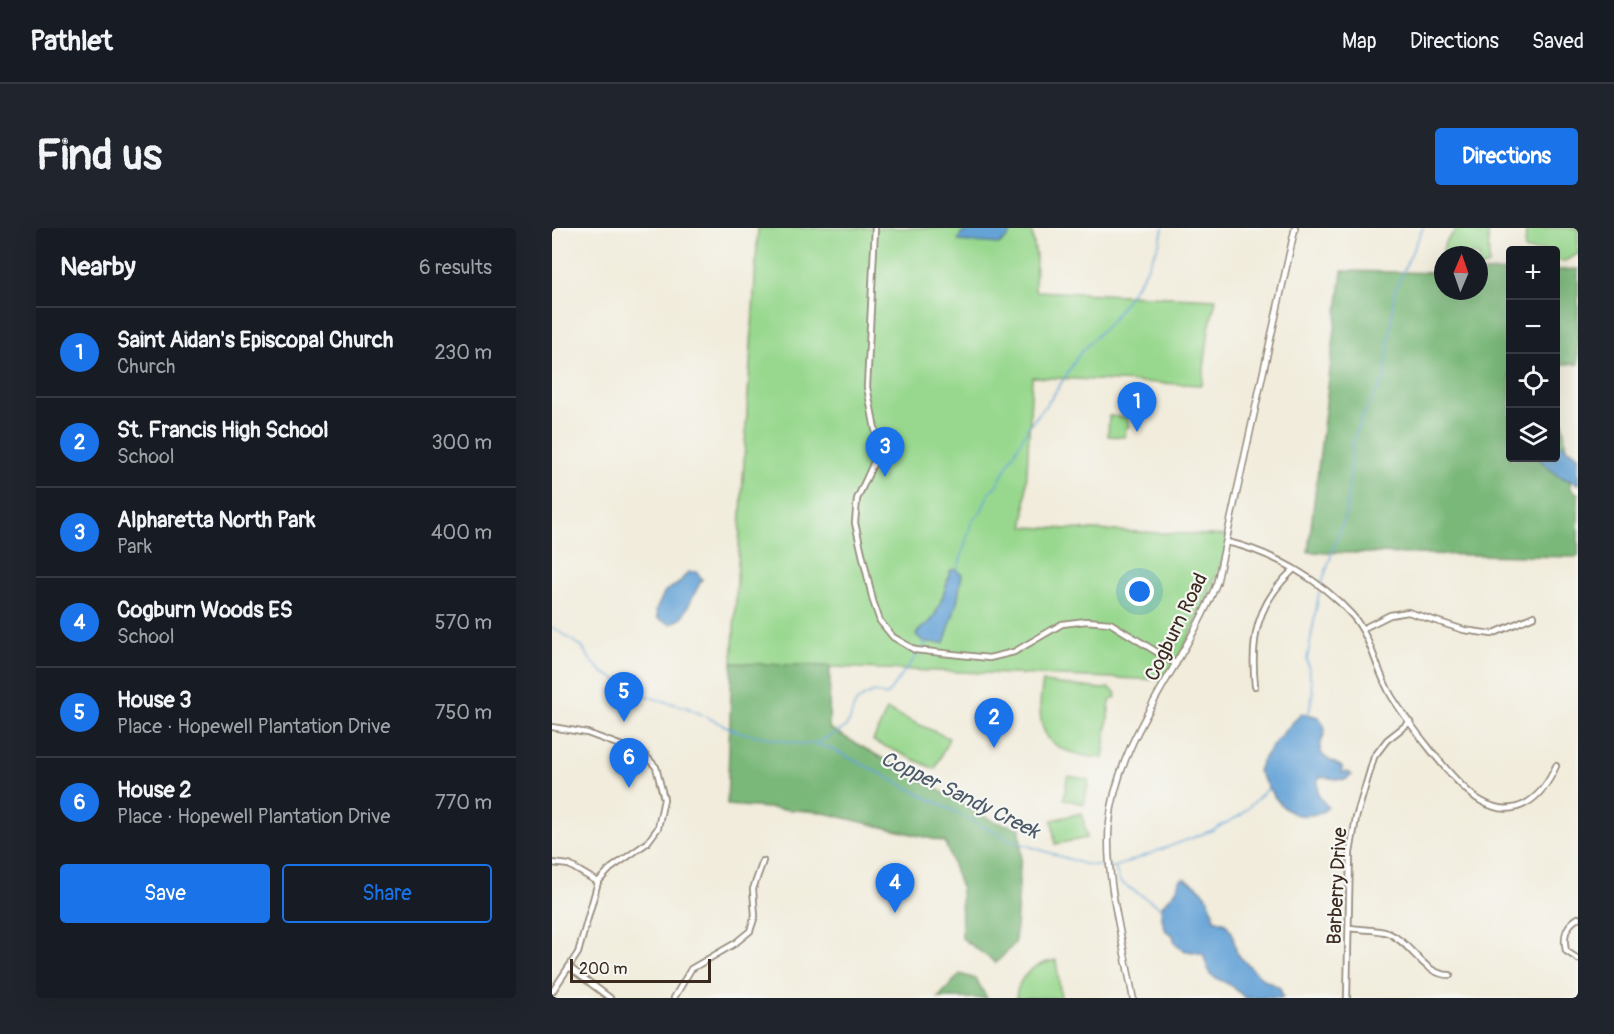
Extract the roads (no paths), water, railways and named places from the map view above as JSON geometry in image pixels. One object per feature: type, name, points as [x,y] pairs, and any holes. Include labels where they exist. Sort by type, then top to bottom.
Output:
[{"type":"street","points":[[875,228],[867,387],[878,445],[874,462],[857,499],[855,523],[874,608],[884,627],[893,637],[915,650],[989,658],[1014,652],[1062,624],[1076,621],[1110,623],[1176,664]]},
{"type":"street","name":"Cogburn Road","points":[[1133,998],[1109,861],[1111,808],[1128,754],[1211,597],[1227,542],[1295,228]]},
{"type":"street","points":[[1227,542],[1269,555],[1333,598],[1362,629],[1392,696],[1410,722],[1451,772],[1476,798],[1488,804],[1509,807],[1529,802],[1545,788],[1556,766]]},
{"type":"street","points":[[1255,686],[1254,644],[1260,616],[1267,600],[1293,570]]},
{"type":"street","points":[[1362,629],[1390,615],[1408,612],[1464,630],[1492,634],[1534,616]]},
{"type":"street","name":"Barberry Drive","points":[[1347,998],[1350,854],[1365,783],[1378,751],[1410,722]]},
{"type":"street","points":[[552,727],[587,734],[635,750],[650,760],[662,782],[663,807],[653,836],[642,848],[610,869],[598,882],[578,952],[552,992]]},
{"type":"street","points":[[674,998],[691,969],[734,944],[750,931],[754,916],[753,889],[763,861]]},
{"type":"street","points":[[552,863],[569,866],[598,882]]},
{"type":"street","points":[[1578,918],[1568,928],[1564,944],[1566,951],[1578,959]]},
{"type":"street","points":[[1350,928],[1386,932],[1412,950],[1431,970],[1440,975],[1450,975]]},
{"type":"street","points":[[569,967],[610,998]]},
{"type":"water","points":[[974,228],[1010,228],[1010,235],[1000,244],[958,241],[961,234]]},
{"type":"water","points":[[1560,444],[1578,455],[1578,484],[1557,475],[1542,462],[1560,462]]},
{"type":"water","points":[[954,569],[962,574],[957,603],[944,643],[924,642],[916,635],[933,617],[942,598],[950,571]]},
{"type":"water","points":[[688,572],[697,572],[702,579],[682,618],[671,624],[658,619],[656,610],[665,591],[678,584]]},
{"type":"water","points":[[1302,713],[1319,717],[1325,728],[1321,752],[1326,758],[1342,767],[1342,773],[1348,772],[1352,775],[1345,780],[1320,777],[1318,793],[1328,807],[1324,811],[1310,815],[1293,813],[1286,809],[1279,803],[1258,771],[1271,748]]},
{"type":"water","points":[[1184,878],[1205,894],[1211,905],[1214,919],[1225,923],[1232,932],[1237,954],[1263,979],[1280,988],[1283,998],[1245,998],[1232,986],[1210,975],[1203,954],[1183,950],[1175,944],[1173,935],[1166,931],[1161,911],[1162,906],[1177,889],[1179,880]]},
{"type":"waterway","points":[[957,571],[972,521],[981,512],[989,493],[998,483],[1029,426],[1051,399],[1080,353],[1112,320],[1144,274],[1160,242],[1163,228]]},
{"type":"waterway","name":"Copper Sandy Creek","points":[[1321,585],[1346,513],[1353,441],[1361,419],[1385,377],[1395,289],[1423,228]]},
{"type":"waterway","name":"Copper Sandy Creek","points":[[1309,712],[1313,692],[1307,660],[1319,593]]},
{"type":"waterway","name":"Copper Sandy Creek","points":[[552,627],[582,647],[591,661],[604,673],[649,697],[688,708],[738,732],[801,744],[817,744],[834,750],[1010,840],[1084,864],[1115,867],[1213,830],[1241,815],[1269,787]]},
{"type":"waterway","points":[[817,743],[848,724],[859,700],[875,692],[886,696],[927,642]]},
{"type":"waterway","points":[[1115,868],[1120,882],[1160,907]]},
{"type":"place","name":"Saint Aidan's Episcopal Church","points":[[1137,432]]},
{"type":"place","name":"Alpharetta North Park","points":[[885,477]]},
{"type":"place","name":"House 3","points":[[624,722]]},
{"type":"place","name":"St. Francis High School","points":[[994,748]]},
{"type":"place","name":"House 2","points":[[629,788]]},
{"type":"place","name":"Cogburn Woods ES","points":[[895,913]]}]
